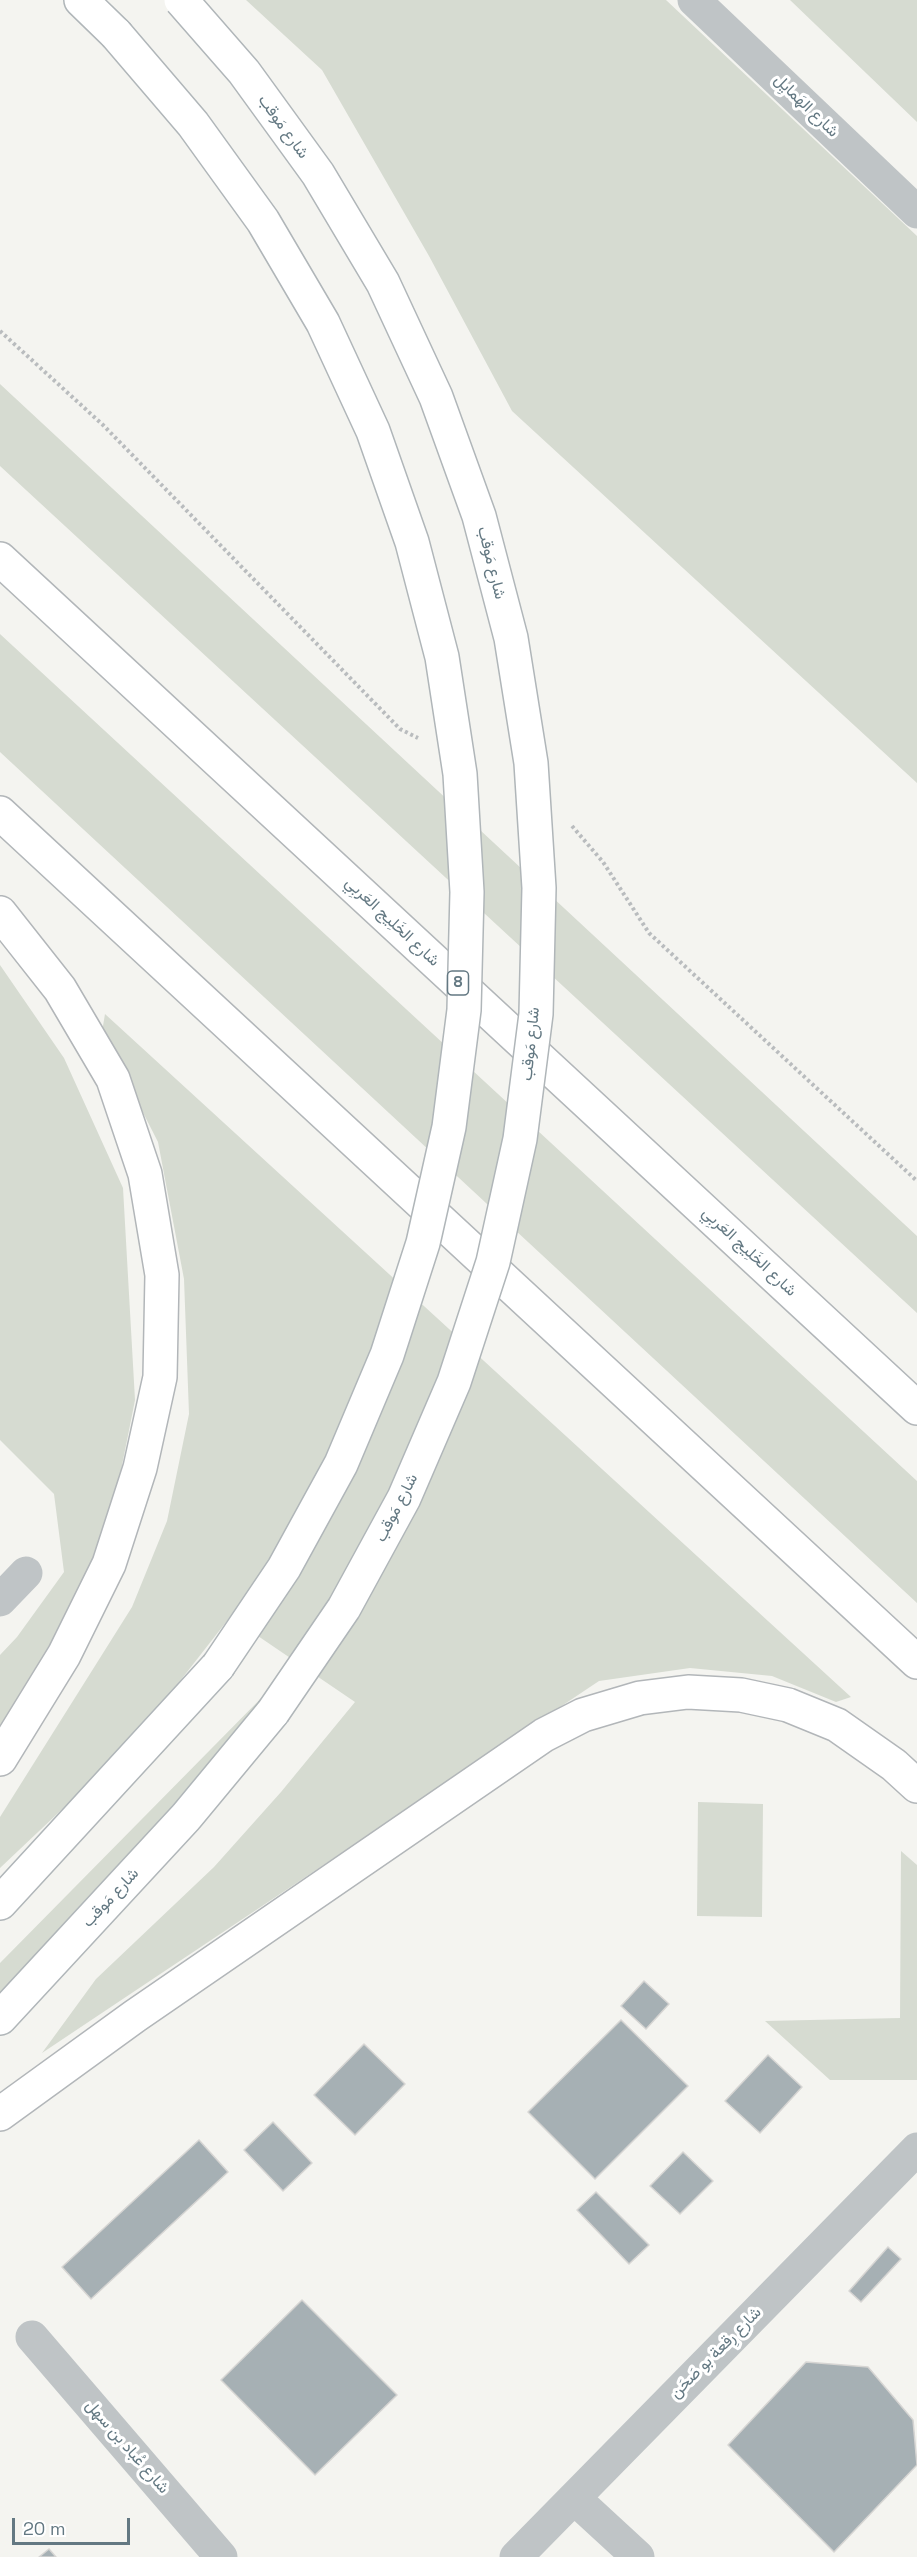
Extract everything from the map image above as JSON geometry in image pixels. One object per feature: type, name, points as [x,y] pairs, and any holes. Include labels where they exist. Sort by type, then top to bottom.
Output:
[{"type":"main road","points":[[0,1903],[218,1666],[284,1568],[340,1464],[387,1355],[423,1243],[449,1127],[464,1010],[467,892],[460,774],[442,657],[412,542],[373,431],[323,323],[263,221],[194,124],[116,34],[81,0]]},
{"type":"main road","name":"شارع مَوقب","points":[[0,2018],[186,1817],[273,1712],[344,1608],[404,1498],[454,1382],[493,1262],[520,1139],[536,1014],[539,888],[531,763],[511,638],[479,516],[436,397],[383,283],[318,174],[244,72],[181,0]]},
{"type":"main road","name":"شارع الخَلِيج العَربِي","points":[[0,559],[917,1408]]},
{"type":"main road","points":[[0,813],[917,1662]]},
{"type":"main road","points":[[0,913],[60,989],[113,1079],[145,1174],[162,1275],[159,1377],[140,1468],[109,1564],[64,1655],[0,1759]]},
{"type":"main road","points":[[0,2114],[135,2016],[544,1735],[583,1715],[640,1698],[688,1692],[753,1697],[788,1705],[837,1725],[894,1765],[917,1785]]},
{"type":"street","name":"شارع الهَمايِل","points":[[694,0],[917,212]]},
{"type":"street","points":[[0,1600],[26,1573]]},
{"type":"street","name":"شارع رِقعة بو صَحَن","points":[[516,2557],[917,2149]]},
{"type":"street","name":"شارع عُباد بن سهل","points":[[32,2337],[221,2557]]},
{"type":"street","points":[[574,2498],[638,2557]]},
{"type":"shaded area","points":[[246,0],[666,0],[917,236],[917,783],[512,411],[429,256],[322,70]]},
{"type":"shaded area","points":[[790,0],[917,0],[917,122]]},
{"type":"shaded area","points":[[0,384],[917,1236],[917,1313],[0,466]]},
{"type":"shaded area","points":[[0,634],[917,1481],[917,1603],[0,752]]},
{"type":"shaded area","points":[[0,965],[64,1058],[123,1188],[135,1400],[102,1566],[0,1746],[0,1655],[17,1637],[64,1572],[54,1494],[0,1440]]},
{"type":"shaded area","points":[[105,1014],[851,1697],[836,1702],[772,1676],[690,1668],[599,1681],[42,2053],[96,1979],[214,1867],[281,1792],[355,1702],[230,1617],[130,1745],[0,1868],[0,1817],[132,1607],[167,1521],[189,1414],[184,1279],[158,1142],[102,1032]]},
{"type":"shaded area","points":[[281,1678],[149,1842],[0,1997],[0,1963]]},
{"type":"shaded area","points":[[698,1802],[763,1804],[762,1917],[697,1916]]},
{"type":"shaded area","points":[[901,1851],[917,1865],[917,2080],[830,2080],[765,2021],[900,2018]]},
{"type":"building","points":[[644,1981],[669,2004],[646,2029],[621,2006]]},
{"type":"building","points":[[621,2020],[688,2086],[595,2179],[528,2112]]},
{"type":"building","points":[[364,2044],[405,2084],[355,2135],[314,2095]]},
{"type":"building","points":[[768,2055],[802,2087],[760,2133],[725,2101]]},
{"type":"building","points":[[273,2122],[312,2163],[283,2191],[244,2150]]},
{"type":"building","points":[[199,2140],[228,2172],[91,2299],[62,2267]]},
{"type":"building","points":[[683,2152],[713,2181],[680,2214],[650,2186]]},
{"type":"building","points":[[596,2192],[649,2245],[629,2264],[577,2210]]},
{"type":"building","points":[[888,2247],[901,2259],[861,2302],[849,2291]]},
{"type":"building","points":[[302,2300],[397,2395],[315,2475],[221,2380]]},
{"type":"building","points":[[806,2362],[868,2367],[913,2420],[917,2465],[834,2552],[728,2445]]},
{"type":"building","points":[[49,2549],[56,2557],[39,2557]]}]
